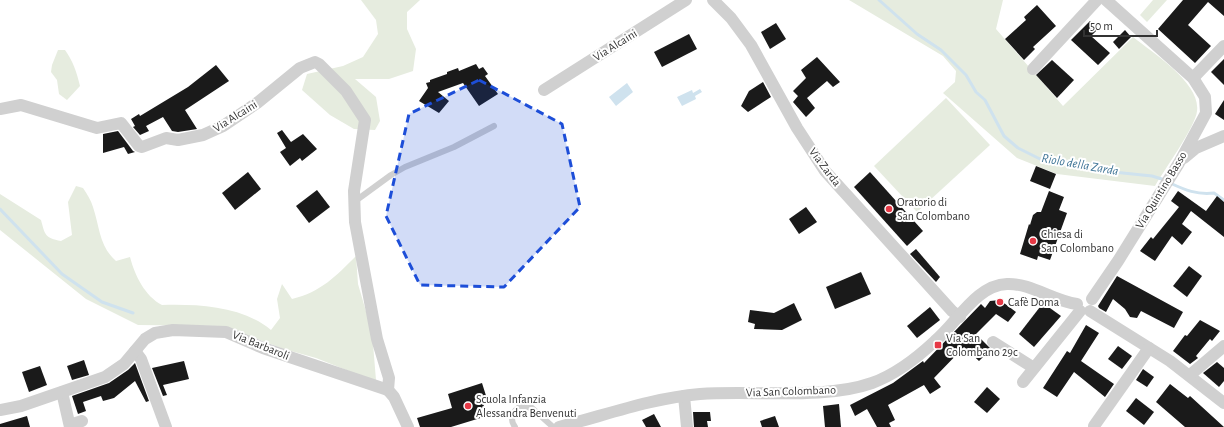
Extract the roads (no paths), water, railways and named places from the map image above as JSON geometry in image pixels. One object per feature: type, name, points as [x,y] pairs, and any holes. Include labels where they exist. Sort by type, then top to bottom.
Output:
[{"type":"street","name":"Via Alcaini","points":[[544,90],[686,0]]},
{"type":"street","name":"Via Zarda","points":[[713,0],[731,18],[751,45],[798,128],[825,171],[952,311],[960,317]]},
{"type":"street","points":[[1033,69],[1097,0]]},
{"type":"street","name":"Via Quintino Basso","points":[[1082,309],[1078,299],[1083,296],[1088,296],[1092,299],[1118,261],[1179,163],[1206,113],[1205,97],[1193,78],[1106,0]]},
{"type":"street","points":[[1193,78],[1224,46]]},
{"type":"street","name":"Via Alcaini","points":[[139,146],[166,138],[178,140],[203,136],[222,126],[257,103],[300,68],[315,62],[325,68],[346,91],[365,120],[354,191],[355,222],[377,339],[389,378],[388,390],[394,397],[408,427]]},
{"type":"street","points":[[0,109],[21,106],[97,128],[121,123],[139,146],[153,134]]},
{"type":"street","points":[[1203,120],[1205,144]]},
{"type":"street","points":[[1179,163],[1187,154],[1224,136]]},
{"type":"street","name":"Via San Colombano","points":[[567,426],[654,401],[684,396],[700,394],[825,392],[860,386],[873,382],[906,363],[935,342],[980,295],[994,287],[1007,284],[1018,285],[1082,309],[1149,348],[1190,375],[1224,403]]},
{"type":"street","points":[[1023,382],[1082,309]]},
{"type":"street","name":"Via Barbaroli","points":[[0,410],[21,406],[105,377],[124,364],[145,339],[155,333],[174,330],[226,332],[263,348],[388,390]]},
{"type":"street","points":[[993,342],[1034,368]]},
{"type":"street","points":[[1190,375],[1224,346]]},
{"type":"street","points":[[1094,426],[1149,348]]},
{"type":"street","points":[[135,351],[141,359],[166,427]]},
{"type":"street","points":[[62,392],[70,426],[82,421]]},
{"type":"street","points":[[684,396],[687,427]]},
{"type":"lane","points":[[354,202],[391,175],[405,167],[454,147],[494,126]]},
{"type":"lane","points":[[515,427],[512,423],[513,412],[521,406],[532,408],[553,427]]},
{"type":"water","points":[[627,83],[633,92],[616,106],[609,97]]},
{"type":"water","points":[[700,89],[702,92],[695,96],[696,99],[682,106],[677,97],[692,90],[693,93]]},
{"type":"waterway","name":"Riolo della Zarda","points":[[879,0],[917,34],[941,50],[966,75],[976,92],[985,100],[1004,136],[1018,148],[1040,159],[1094,170],[1152,176],[1165,180]]},
{"type":"waterway","name":"Riolo della Zarda","points":[[1170,183],[1191,191],[1214,193],[1224,200]]},
{"type":"waterway","points":[[0,209],[62,274],[102,302],[133,313]]},
{"type":"place","name":"Oratorio di San Colombano","points":[[889,209]]},
{"type":"place","name":"Chiesa di San Colombano","points":[[1033,241]]},
{"type":"place","name":"Cafè Doma","points":[[1000,302]]},
{"type":"place","name":"Via San Colombano 29c","points":[[938,345]]},
{"type":"place","name":"Scuola Infanzia Alessandra Benvenuti","points":[[468,406]]}]
